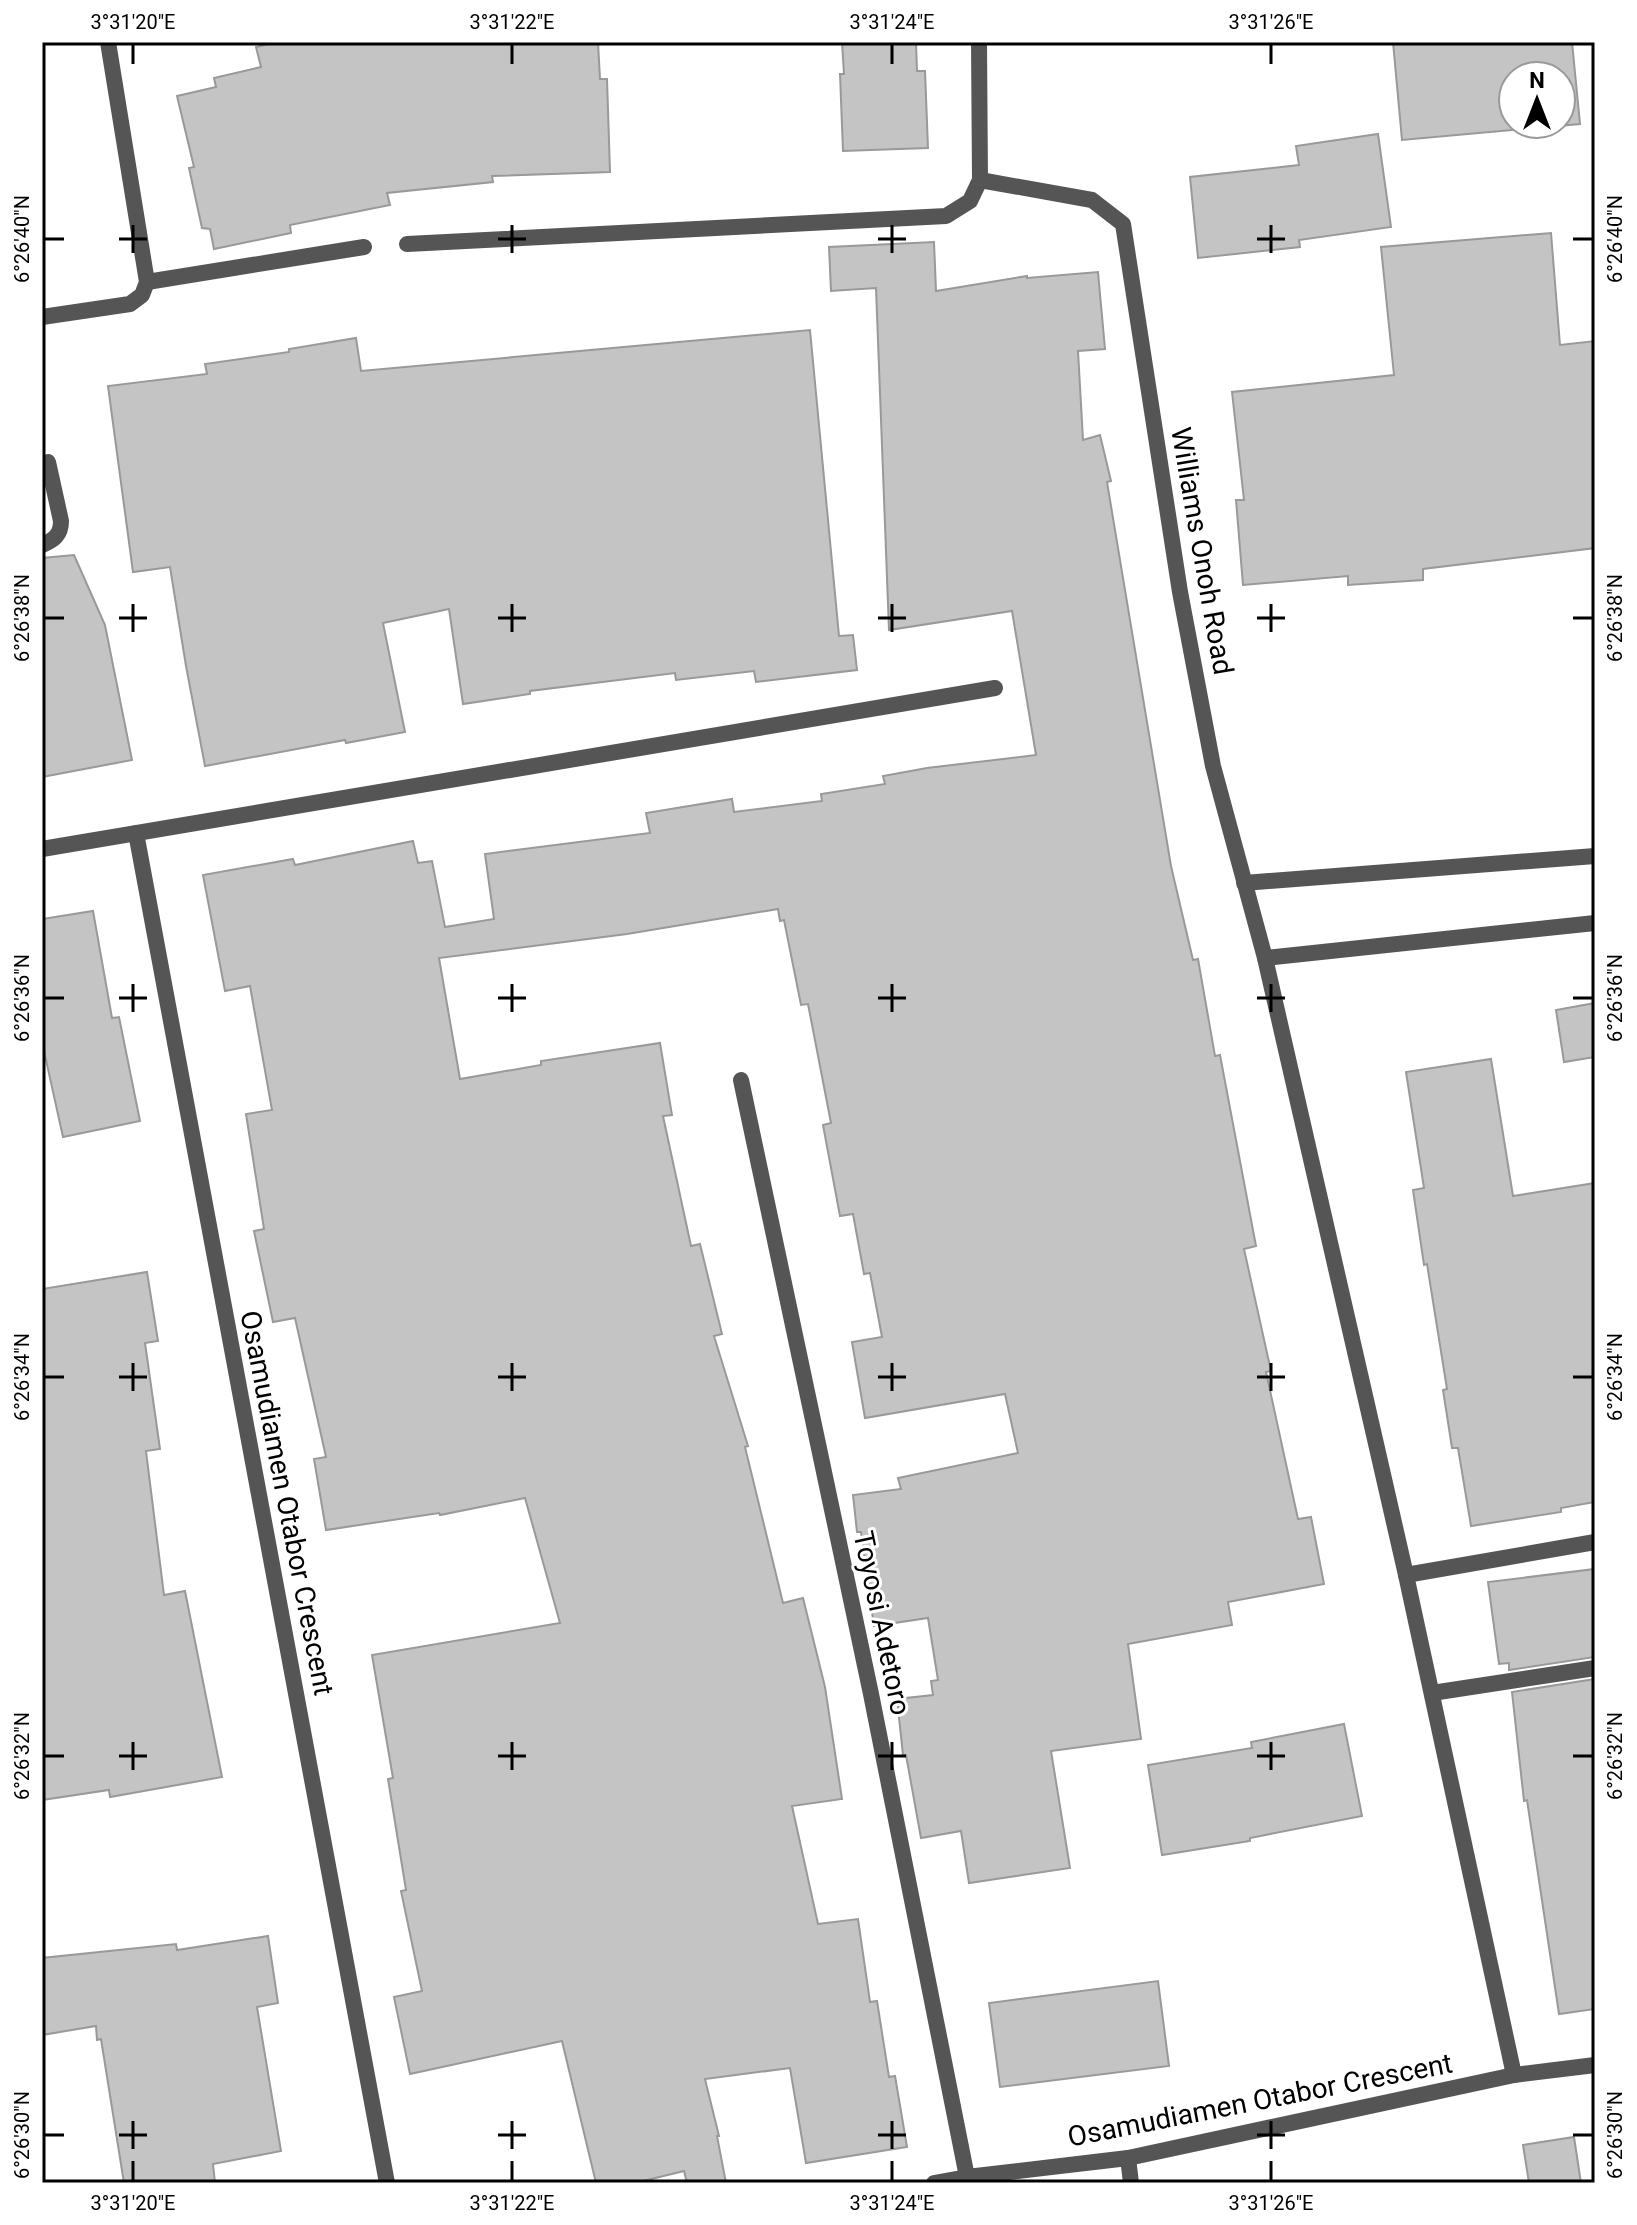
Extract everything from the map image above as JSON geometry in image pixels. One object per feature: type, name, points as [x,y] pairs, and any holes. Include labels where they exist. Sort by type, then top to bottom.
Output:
[{"type":"street","points":[[42,317],[130,304],[142,295],[147,282],[108,42]]},
{"type":"street","points":[[407,244],[946,216],[970,201],[980,180],[979,42]]},
{"type":"street","name":"Williams Onoh Road","points":[[980,180],[1092,200],[1123,224],[1180,592],[1213,766],[1265,958],[1406,1575],[1514,2075]]},
{"type":"street","points":[[147,282],[364,247]]},
{"type":"street","points":[[42,545],[56,538],[61,530],[48,462]]},
{"type":"street","points":[[42,849],[995,688]]},
{"type":"street","name":"Osamudiamen Otabor Crescent","points":[[136,833],[387,2183]]},
{"type":"street","points":[[1244,883],[1595,856]]},
{"type":"street","points":[[1265,958],[1595,923]]},
{"type":"street","name":"Toyosi Adetoro","points":[[741,1080],[871,1694],[967,2177]]},
{"type":"street","points":[[1406,1575],[1595,1542]]},
{"type":"street","points":[[1432,1693],[1595,1668]]},
{"type":"street","name":"Osamudiamen Otabor Crescent","points":[[934,2183],[1128,2158],[1514,2075],[1595,2065]]},
{"type":"street","points":[[1128,2158],[1131,2183]]},
{"type":"building","points":[[277,42],[598,42],[600,79],[607,79],[610,172],[492,176],[493,182],[387,193],[390,205],[290,225],[291,233],[214,249],[210,229],[202,228],[189,168],[194,167],[177,96],[216,87],[214,78],[261,67],[256,47]]},
{"type":"building","points":[[842,42],[916,42],[917,71],[925,71],[928,148],[843,151]]},
{"type":"building","points":[[1393,42],[1572,42],[1574,60],[1497,60],[1497,131],[1402,140]]},
{"type":"building","points":[[1577,93],[1580,124],[1577,124]]},
{"type":"building","points":[[1378,134],[1391,227],[1299,240],[1300,247],[1198,258],[1190,177],[1299,165],[1296,146]]},
{"type":"building","points":[[1551,233],[1560,345],[1595,341],[1595,548],[1423,569],[1423,580],[1348,585],[1348,576],[1243,585],[1236,500],[1244,500],[1232,392],[1394,375],[1381,247]]},
{"type":"building","points":[[934,242],[936,291],[1027,276],[1098,272],[1105,349],[1078,351],[1083,440],[1100,435],[1111,481],[1107,482],[1171,866],[1193,960],[1198,959],[1215,1056],[1220,1055],[1256,1246],[1244,1249],[1271,1371],[1266,1372],[1298,1519],[1311,1517],[1324,1584],[1228,1602],[1232,1625],[1128,1644],[1141,1739],[1051,1751],[1070,1868],[969,1883],[961,1831],[921,1838],[906,1755],[903,1755],[897,1699],[933,1695],[931,1681],[938,1680],[928,1618],[874,1626],[853,1495],[901,1489],[898,1478],[1018,1453],[1005,1394],[865,1418],[852,1342],[882,1337],[870,1273],[864,1274],[853,1214],[840,1216],[823,1125],[831,1123],[808,1004],[801,1005],[784,920],[780,921],[778,909],[627,934],[439,958],[460,1079],[541,1065],[541,1061],[660,1043],[672,1115],[663,1116],[691,1246],[700,1244],[722,1334],[714,1336],[748,1446],[745,1447],[783,1603],[803,1598],[825,1687],[842,1799],[792,1806],[818,1924],[858,1919],[870,2002],[877,2001],[889,2077],[895,2076],[907,2147],[806,2163],[790,2068],[705,2079],[719,2136],[726,2183],[687,2183],[684,2171],[635,2183],[596,2183],[562,2041],[410,2074],[394,1997],[422,1991],[401,1891],[406,1890],[388,1779],[393,1778],[372,1655],[560,1623],[525,1498],[440,1515],[326,1530],[314,1459],[326,1457],[295,1318],[273,1322],[254,1231],[264,1229],[246,1114],[272,1110],[250,986],[225,991],[203,875],[293,859],[295,865],[413,841],[418,863],[432,861],[445,927],[494,919],[485,854],[650,833],[646,813],[732,799],[734,812],[822,801],[821,794],[885,784],[883,776],[1036,755],[1012,611],[889,630],[876,288],[831,291],[829,247]]},
{"type":"building","points":[[810,330],[839,636],[853,635],[857,670],[756,682],[754,671],[676,680],[675,673],[530,691],[530,694],[463,704],[449,609],[383,623],[405,732],[205,766],[170,567],[133,572],[108,386],[207,374],[205,364],[289,352],[289,349],[356,338],[361,371]]},
{"type":"building","points":[[74,555],[105,625],[132,760],[42,777],[42,558]]},
{"type":"building","points":[[93,911],[112,1018],[119,1017],[140,1121],[63,1137],[42,1042],[42,919]]},
{"type":"building","points":[[1595,1003],[1595,1057],[1564,1062],[1556,1010]]},
{"type":"building","points":[[1491,1059],[1513,1196],[1595,1183],[1595,1502],[1561,1508],[1561,1512],[1471,1526],[1458,1448],[1452,1448],[1443,1390],[1447,1389],[1413,1190],[1424,1188],[1406,1072]]},
{"type":"building","points":[[147,1272],[158,1341],[145,1343],[160,1449],[146,1451],[164,1595],[185,1591],[222,1777],[110,1797],[109,1790],[42,1800],[42,1289]]},
{"type":"building","points":[[1595,1569],[1595,1657],[1509,1670],[1509,1663],[1499,1664],[1488,1582]]},
{"type":"building","points":[[1595,1679],[1595,2009],[1559,2014],[1527,1800],[1524,1801],[1512,1692]]},
{"type":"building","points":[[1344,1724],[1362,1816],[1250,1838],[1250,1841],[1162,1855],[1148,1765],[1252,1748],[1251,1742]]},
{"type":"building","points":[[268,1936],[278,2003],[257,2007],[281,2151],[213,2164],[215,2183],[124,2183],[101,2039],[97,2040],[96,2026],[42,2035],[42,1958],[176,1944],[177,1950]]},
{"type":"building","points":[[1158,1981],[1169,2066],[1000,2087],[989,2003]]},
{"type":"building","points":[[1574,2137],[1581,2183],[1529,2183],[1523,2145]]}]
